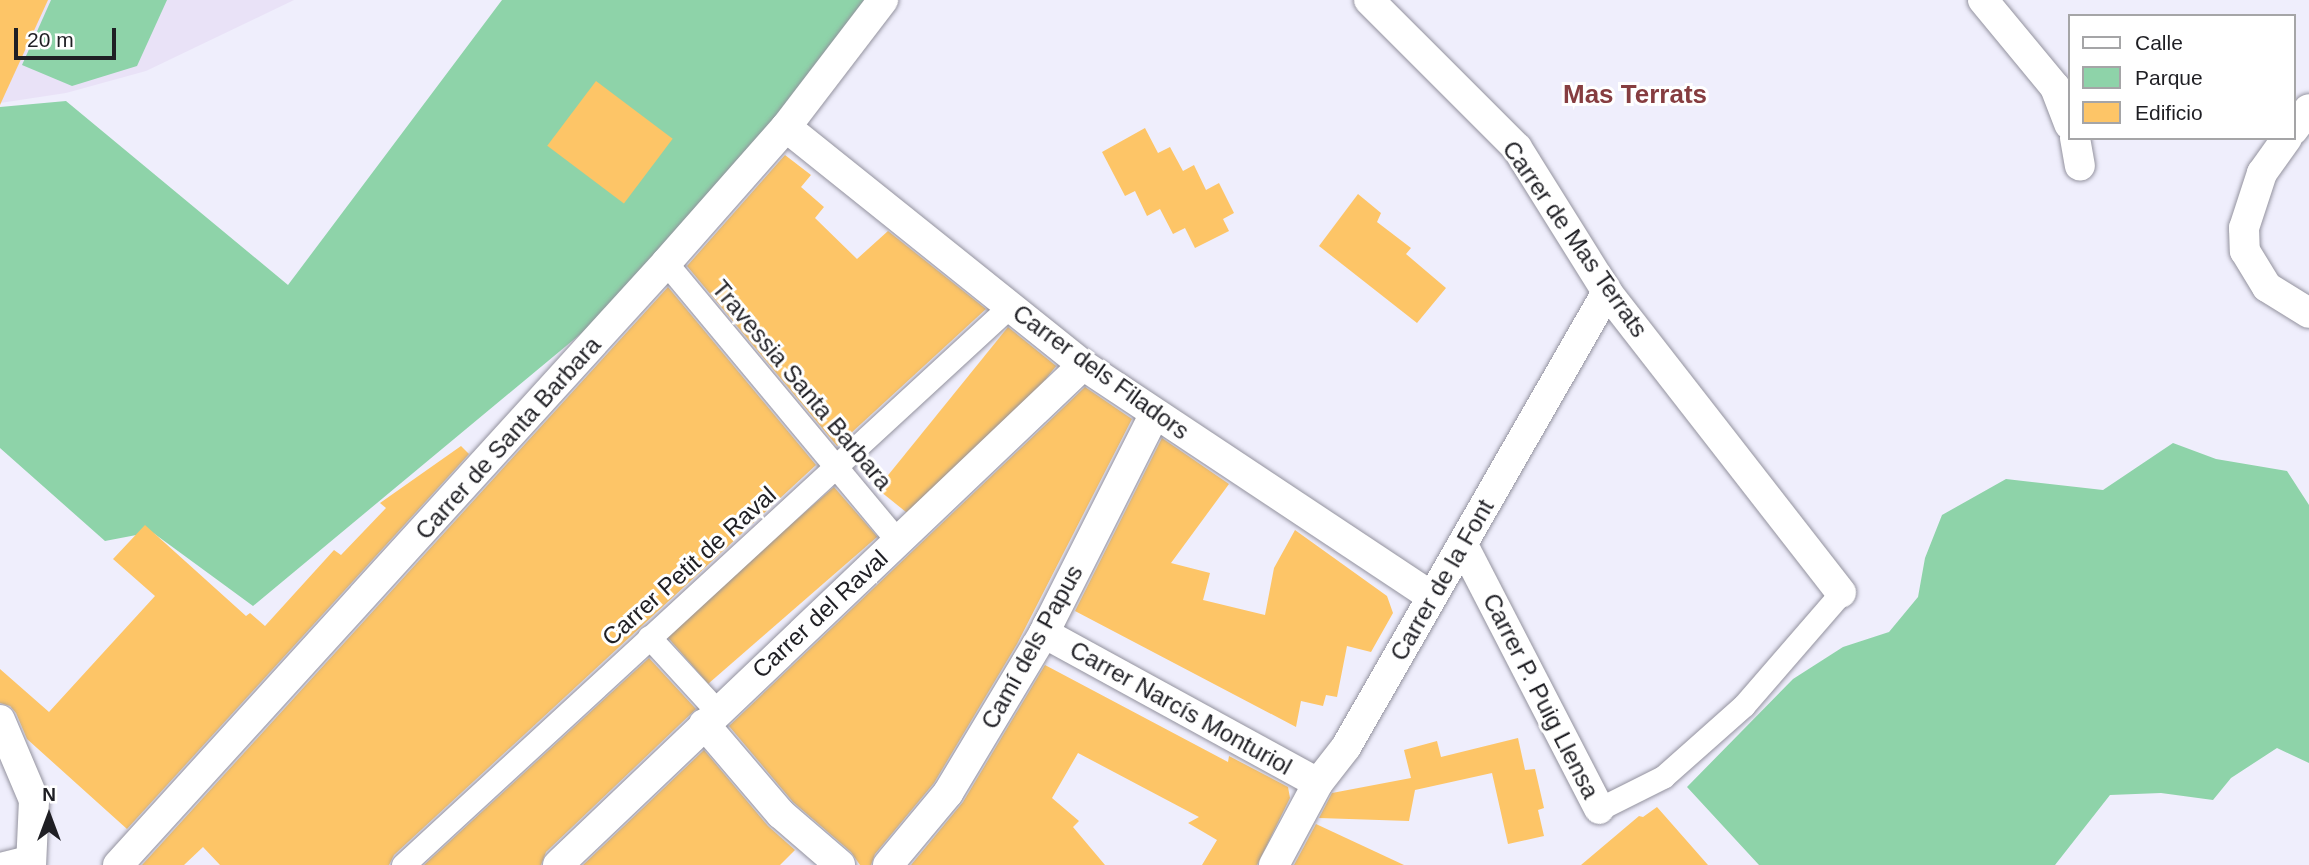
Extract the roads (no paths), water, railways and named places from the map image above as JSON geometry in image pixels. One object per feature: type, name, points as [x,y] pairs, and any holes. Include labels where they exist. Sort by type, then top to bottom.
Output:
[{"type":"street","name":"Carrer de Santa Barbara","points":[[118,865],[666,263],[786,127],[883,0]]},
{"type":"street","name":"Carrer de Mas Terrats","points":[[1369,0],[1517,148],[1607,292],[1841,593]]},
{"type":"street","points":[[1983,0],[2055,88],[2068,121]]},
{"type":"street","points":[[2295,127],[2309,109]]},
{"type":"street","name":"Carrer dels Filadors","points":[[786,127],[1083,365],[1154,415],[1431,596]]},
{"type":"street","points":[[2286,140],[2262,173],[2244,228],[2245,251],[2267,287],[2309,313]]},
{"type":"street","name":"Travessia Santa Barbara","points":[[666,263],[897,540]]},
{"type":"street","name":"Carrer de la Font","points":[[1273,865],[1318,783],[1346,747],[1607,292]]},
{"type":"street","name":"Carrer Petit de Raval","points":[[403,865],[649,637],[838,468],[1010,306]]},
{"type":"street","name":"Carrer del Raval","points":[[558,865],[1083,365]]},
{"type":"street","name":"Camí dels Papus","points":[[888,865],[948,793],[1044,634],[1154,415]]},
{"type":"street","name":"Carrer P. Puig Llensa","points":[[1463,545],[1599,809]]},
{"type":"street","points":[[1599,809],[1663,777],[1674,768],[1744,705],[1841,593]]},
{"type":"street","name":"Carrer Narcís Monturiol","points":[[1044,634],[1318,783]]},
{"type":"street","points":[[649,637],[781,814],[840,865]]},
{"type":"street","points":[[0,720],[34,800],[32,861],[0,864]]},
{"type":"district","name":"Mas Terrats","points":[[1635,95]]}]
